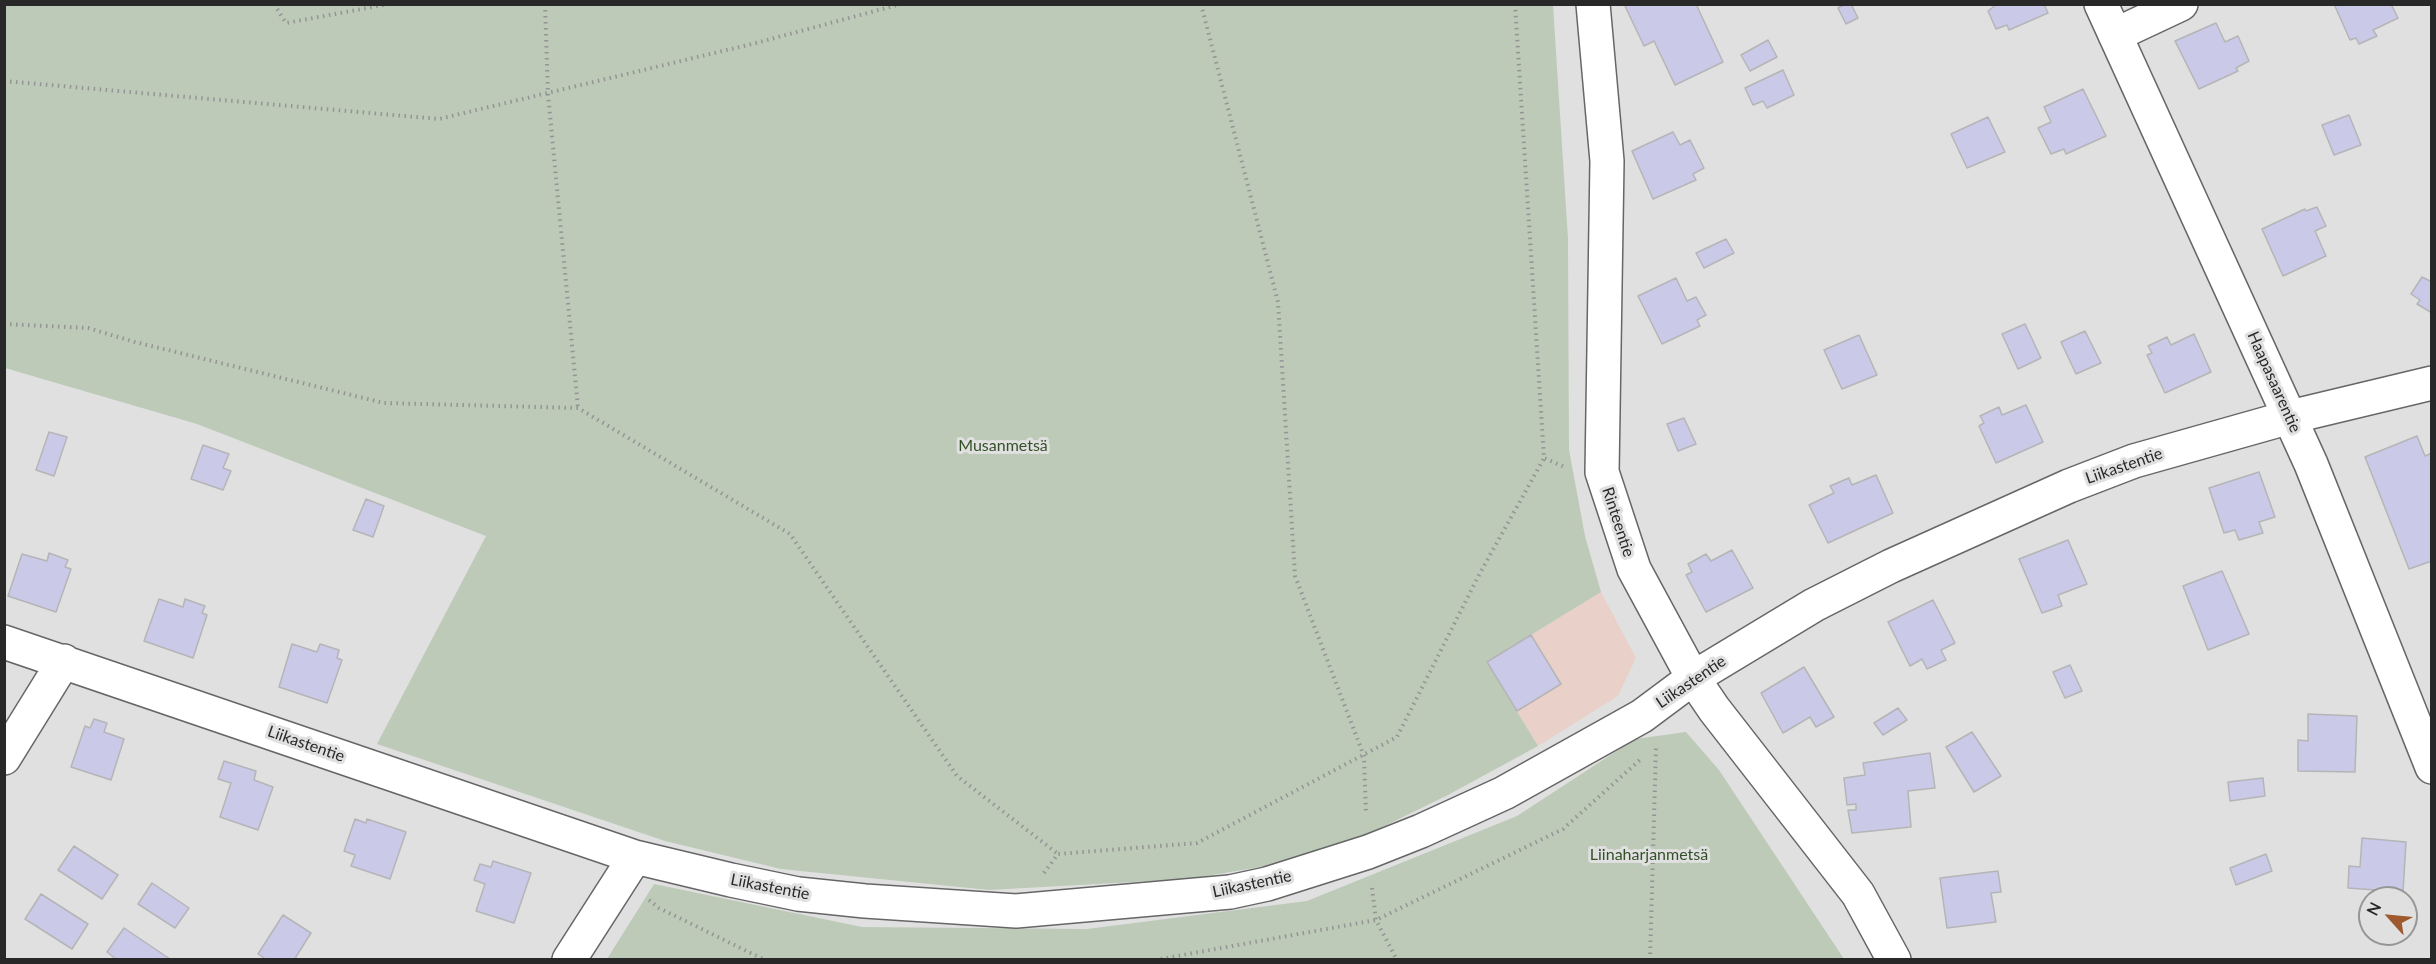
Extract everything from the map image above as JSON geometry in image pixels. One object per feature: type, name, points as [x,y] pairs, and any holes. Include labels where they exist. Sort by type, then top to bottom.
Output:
[{"type":"street","name":"Rinteentie","points":[[1593,4],[1607,161],[1602,472],[1634,569],[1693,678],[1714,709],[1858,894],[1894,960]]},
{"type":"street","name":"Haapasaarentie","points":[[2101,4],[2290,417],[2432,767]]},
{"type":"street","points":[[2115,35],[2181,4]]},
{"type":"street","name":"Liikastentie","points":[[4,642],[635,857],[798,894],[865,901],[1016,910],[1230,892],[1267,884],[1368,852],[1421,831],[1504,793],[1642,716],[1693,678],[1814,605],[1891,566],[2069,486],[2134,461],[2290,417],[2432,383]]},
{"type":"street","points":[[4,758],[64,661]]},
{"type":"street","points":[[569,960],[635,857]]},
{"type":"path","points":[[274,4],[286,23],[389,4]]},
{"type":"path","points":[[545,4],[548,94],[578,408]]},
{"type":"path","points":[[4,81],[439,119],[756,43],[900,4]]},
{"type":"path","points":[[1201,4],[1278,302],[1295,576],[1364,756],[1368,852],[1376,920],[1397,960]]},
{"type":"path","points":[[4,324],[88,328],[135,342],[384,403],[578,408],[790,534],[957,776],[1058,854],[1197,843],[1397,737],[1479,575],[1544,458],[1515,4]]},
{"type":"path","points":[[1544,458],[1573,471]]},
{"type":"path","points":[[1155,960],[1376,920],[1563,829],[1656,745],[1650,960]]},
{"type":"path","points":[[1016,910],[1058,854]]},
{"type":"shaded area","points":[[1601,592],[1636,658],[1618,696],[1538,746],[1487,662]]},
{"type":"green space","name":"Musanmetsä","points":[[4,5],[1553,5],[1568,239],[1569,450],[1585,536],[1601,592],[1487,662],[1538,746],[1448,795],[1360,838],[1272,865],[1189,879],[989,890],[781,869],[665,841],[377,744],[486,536],[197,424],[5,368]]},
{"type":"green space","name":"Liinaharjanmetsä","points":[[1686,732],[1719,770],[1844,959],[607,959],[654,884],[862,927],[1087,929],[1307,901],[1517,816],[1635,739]]},
{"type":"building","points":[[1624,4],[1696,4],[1723,62],[1675,85],[1654,41],[1644,46]]},
{"type":"building","points":[[1851,4],[1858,18],[1846,24],[1838,8]]},
{"type":"building","points":[[1997,4],[2044,4],[2048,13],[2009,30],[2007,25],[1996,29],[1988,11]]},
{"type":"building","points":[[2334,4],[2391,4],[2398,18],[2373,30],[2377,36],[2359,44],[2356,38],[2350,40]]},
{"type":"building","points":[[2216,23],[2225,42],[2238,36],[2249,61],[2236,68],[2238,71],[2199,89],[2175,41]]},
{"type":"building","points":[[1768,40],[1777,57],[1750,71],[1741,55]]},
{"type":"building","points":[[1783,70],[1794,95],[1767,108],[1763,101],[1753,105],[1745,88]]},
{"type":"building","points":[[2083,89],[2106,136],[2066,154],[2064,149],[2051,154],[2038,128],[2051,122],[2044,107]]},
{"type":"building","points":[[2349,115],[2361,145],[2334,155],[2322,125]]},
{"type":"building","points":[[1988,117],[2005,152],[1967,168],[1951,134]]},
{"type":"building","points":[[1673,132],[1680,145],[1690,140],[1704,168],[1693,174],[1696,180],[1653,199],[1632,151]]},
{"type":"building","points":[[2317,207],[2326,226],[2315,231],[2326,256],[2283,276],[2262,229],[2305,209],[2306,211]]},
{"type":"building","points":[[1726,239],[1734,253],[1704,268],[1696,253]]},
{"type":"building","points":[[2422,277],[2432,282],[2432,313],[2417,304],[2420,300],[2411,294]]},
{"type":"building","points":[[1676,278],[1687,301],[1696,297],[1706,315],[1697,320],[1700,326],[1662,344],[1638,296]]},
{"type":"building","points":[[2025,324],[2041,358],[2018,369],[2002,334]]},
{"type":"building","points":[[2085,331],[2101,363],[2076,374],[2061,342]]},
{"type":"building","points":[[2194,334],[2211,372],[2165,393],[2147,355],[2152,353],[2148,346],[2167,337],[2171,345]]},
{"type":"building","points":[[1859,335],[1877,375],[1842,389],[1824,350]]},
{"type":"building","points":[[2026,405],[2043,442],[1996,463],[1979,426],[1984,423],[1980,416],[1999,407],[2002,415]]},
{"type":"building","points":[[1684,418],[1696,444],[1678,451],[1667,424]]},
{"type":"building","points":[[49,432],[67,437],[54,476],[36,470]]},
{"type":"building","points":[[2417,436],[2425,456],[2432,453],[2432,561],[2409,569],[2365,457]]},
{"type":"building","points":[[203,445],[229,454],[223,468],[231,471],[223,490],[191,479]]},
{"type":"building","points":[[2259,472],[2275,517],[2259,522],[2263,533],[2239,540],[2235,530],[2224,533],[2209,488]]},
{"type":"building","points":[[1876,475],[1893,513],[1828,543],[1809,505],[1834,493],[1830,486],[1849,478],[1852,485]]},
{"type":"building","points":[[366,499],[384,506],[373,537],[353,530]]},
{"type":"building","points":[[2068,540],[2087,584],[2058,595],[2062,606],[2042,613],[2019,559]]},
{"type":"building","points":[[1732,550],[1753,588],[1706,612],[1686,575],[1692,572],[1688,564],[1706,554],[1711,561]]},
{"type":"building","points":[[49,553],[68,560],[65,567],[71,569],[56,612],[8,596],[22,554],[47,561]]},
{"type":"building","points":[[2222,571],[2249,634],[2208,650],[2183,586]]},
{"type":"building","points":[[159,599],[183,607],[185,599],[205,606],[202,613],[207,615],[193,658],[144,641]]},
{"type":"building","points":[[1933,600],[1955,643],[1941,650],[1946,660],[1927,669],[1922,659],[1910,666],[1888,622]]},
{"type":"building","points":[[1531,635],[1561,684],[1517,711],[1487,662]]},
{"type":"building","points":[[292,644],[317,652],[320,644],[339,650],[337,658],[342,660],[327,703],[279,687]]},
{"type":"building","points":[[2070,665],[2082,691],[2065,698],[2053,672]]},
{"type":"building","points":[[1804,667],[1834,717],[1816,727],[1810,717],[1783,733],[1761,693]]},
{"type":"building","points":[[1898,708],[1907,720],[1883,735],[1874,723]]},
{"type":"building","points":[[2308,714],[2357,716],[2355,772],[2298,771],[2298,740],[2308,741]]},
{"type":"building","points":[[94,719],[107,723],[104,732],[124,739],[111,780],[71,767],[85,726],[90,728]]},
{"type":"building","points":[[1972,732],[2001,776],[1974,792],[1946,747]]},
{"type":"building","points":[[1930,753],[1935,788],[1908,791],[1911,827],[1852,833],[1848,810],[1856,810],[1856,804],[1847,805],[1844,778],[1865,775],[1863,763]]},
{"type":"building","points":[[224,761],[256,771],[254,780],[273,787],[258,830],[220,817],[231,783],[218,779]]},
{"type":"building","points":[[2263,778],[2265,796],[2230,801],[2228,782]]},
{"type":"building","points":[[355,819],[366,823],[367,819],[406,832],[390,879],[351,866],[355,855],[344,851]]},
{"type":"building","points":[[2362,838],[2406,842],[2403,886],[2348,888],[2349,866],[2360,867]]},
{"type":"building","points":[[74,846],[118,875],[102,899],[58,870]]},
{"type":"building","points":[[2266,854],[2272,871],[2236,885],[2230,868]]},
{"type":"building","points":[[493,861],[531,873],[514,923],[476,911],[485,884],[474,880],[480,864],[491,867]]},
{"type":"building","points":[[1998,871],[2001,892],[1991,893],[1996,922],[1947,928],[1940,878]]},
{"type":"building","points":[[152,883],[189,908],[175,928],[138,904]]},
{"type":"building","points":[[41,894],[88,924],[72,949],[25,919]]},
{"type":"building","points":[[283,915],[311,933],[294,960],[267,960],[258,954]]},
{"type":"building","points":[[124,928],[170,959],[117,960],[107,952]]}]
